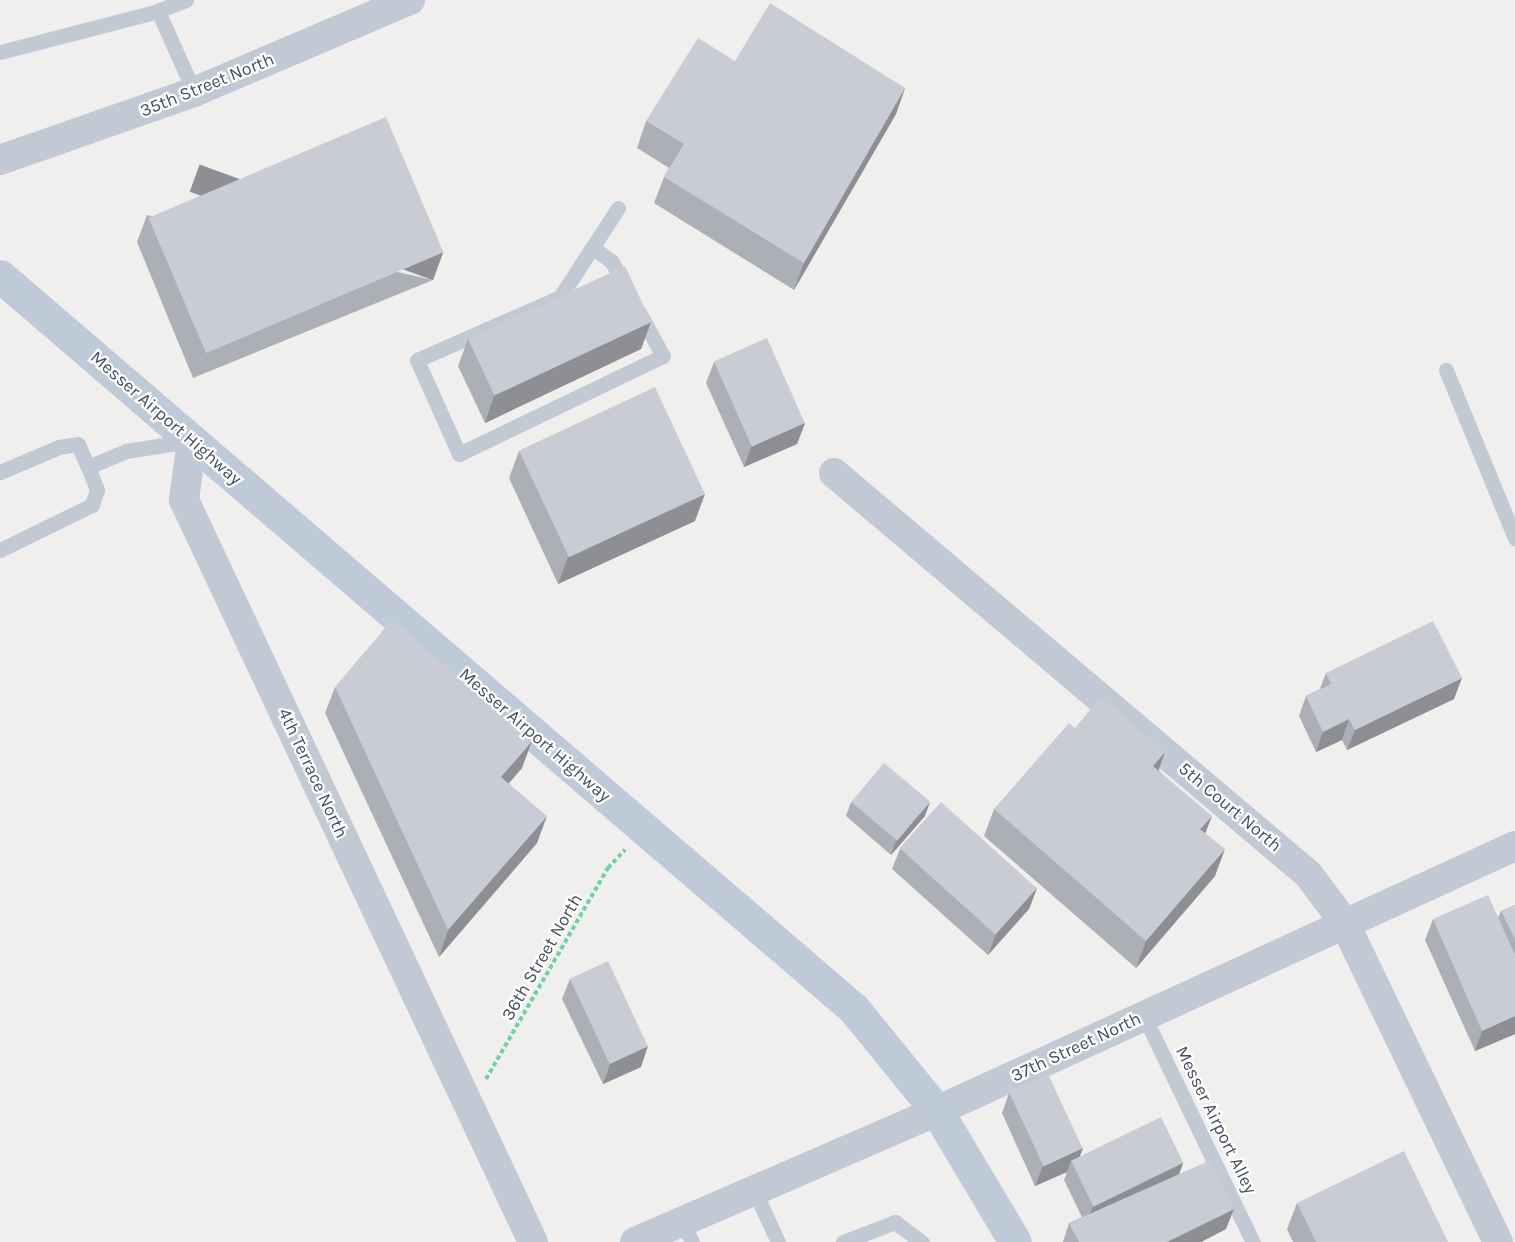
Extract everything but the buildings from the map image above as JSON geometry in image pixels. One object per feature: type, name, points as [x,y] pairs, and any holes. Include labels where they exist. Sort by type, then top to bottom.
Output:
[{"type":"main road","name":"Messer Airport Highway","points":[[0,276],[854,1009],[937,1111],[1015,1242]]},
{"type":"street","name":"35th Street North","points":[[0,160],[194,93],[410,0]]},
{"type":"street","name":"4th Terrace North","points":[[192,440],[184,500],[533,1242]]},
{"type":"street","name":"5th Court North","points":[[834,473],[1308,874],[1344,922],[1498,1242]]},
{"type":"street","name":"37th Street North","points":[[635,1242],[688,1232],[755,1192],[1515,846]]},
{"type":"lane","points":[[0,52],[158,11],[186,0]]},
{"type":"lane","points":[[158,11],[194,93]]},
{"type":"lane","points":[[595,249],[612,262],[663,356],[459,454],[417,360],[560,297],[595,249],[618,208]]},
{"type":"lane","points":[[1446,370],[1515,538]]},
{"type":"lane","points":[[88,467],[126,451],[192,440]]},
{"type":"lane","points":[[0,472],[78,444],[97,490],[92,505],[0,550]]},
{"type":"lane","name":"Messer Airport Alley","points":[[1144,1016],[1253,1242]]},
{"type":"lane","points":[[755,1192],[778,1242]]},
{"type":"lane","points":[[843,1242],[895,1221],[922,1242]]},
{"type":"path","name":"36th Street North","points":[[468,1101],[489,1077],[608,868],[644,829]]}]
